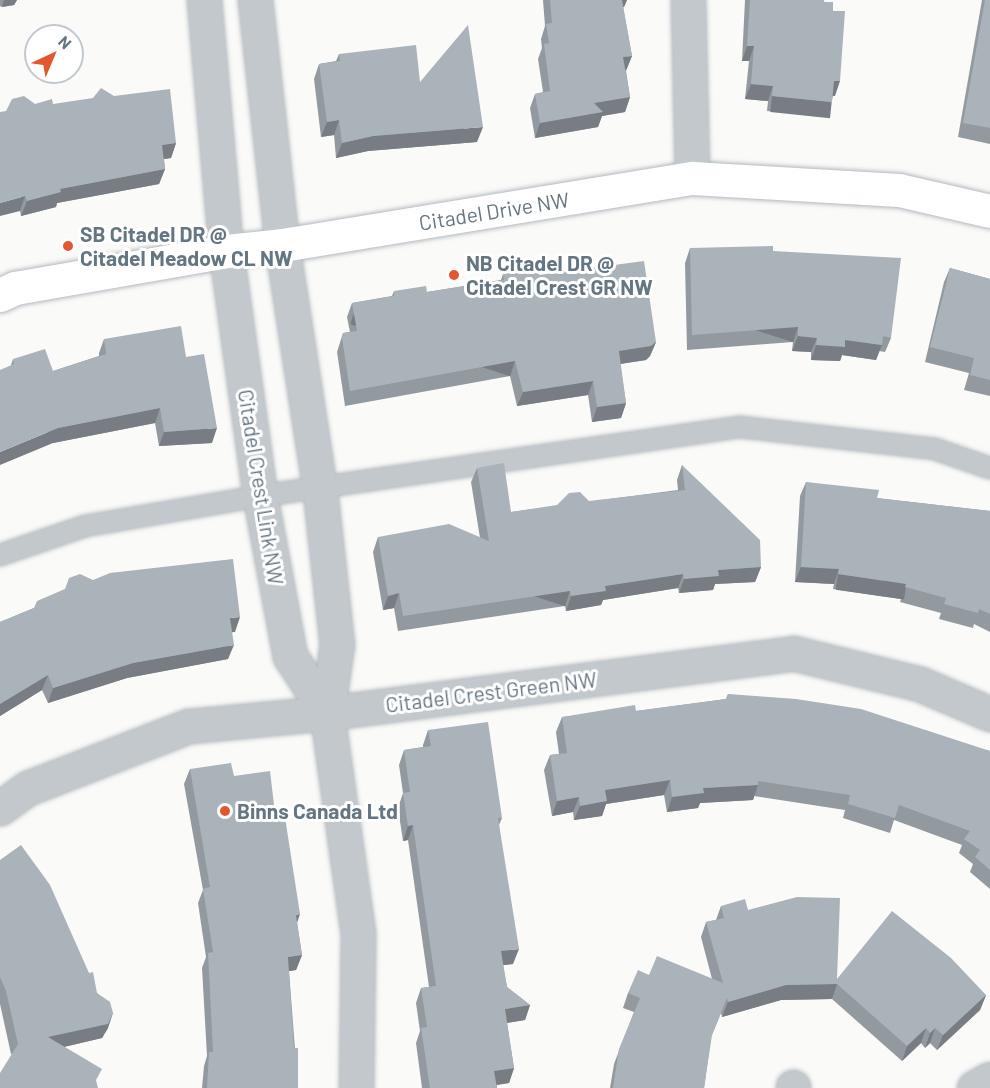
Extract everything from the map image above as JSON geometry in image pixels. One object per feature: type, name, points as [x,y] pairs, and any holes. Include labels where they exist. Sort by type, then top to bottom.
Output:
[{"type":"street","name":"Citadel Crest Link NW","points":[[204,0],[226,250],[260,496],[290,656],[327,713]]},
{"type":"street","name":"Citadel Crest Link NW","points":[[255,0],[282,245],[320,491],[337,644],[327,713],[358,934],[356,1088]]},
{"type":"street","points":[[688,0],[692,178]]},
{"type":"street","name":"Citadel Drive NW","points":[[0,295],[15,288],[226,250],[282,245],[692,178],[899,190],[990,211]]},
{"type":"street","name":"Citadel Crest Green NW","points":[[0,808],[28,788],[189,726],[327,713],[793,653],[920,684],[990,714]]},
{"type":"street","points":[[974,1088],[990,1079]]},
{"type":"lane","points":[[0,555],[86,526],[260,496],[320,491],[740,427],[935,449],[990,468]]},
{"type":"building","points":[[550,0],[622,0],[632,56],[623,57],[630,97],[594,103],[603,112],[540,123],[535,94],[550,91],[544,44],[549,43],[546,24],[552,23]]},
{"type":"building","points":[[750,0],[824,0],[824,2],[833,2],[833,11],[845,11],[840,81],[834,81],[832,102],[772,96],[773,86],[751,84],[754,46],[747,46]]},
{"type":"building","points":[[985,0],[990,0],[990,128],[963,123]]},
{"type":"building","points":[[468,25],[483,127],[373,136],[342,143],[339,120],[327,122],[319,64],[340,61],[339,54],[416,45],[420,82]]},
{"type":"building","points":[[101,88],[114,96],[170,89],[176,143],[162,145],[165,169],[60,189],[61,192],[27,201],[25,196],[0,203],[0,112],[6,111],[12,99],[24,96],[35,104],[52,99],[53,104],[93,98]]},
{"type":"building","points":[[773,246],[773,251],[901,258],[891,338],[883,336],[882,345],[845,340],[845,347],[816,345],[817,338],[798,336],[798,327],[692,335],[690,248]]},
{"type":"building","points":[[644,261],[656,342],[651,346],[619,351],[626,403],[597,407],[593,381],[523,392],[515,361],[350,391],[342,338],[343,333],[357,331],[352,303],[394,296],[394,291],[426,286],[427,292],[504,280],[503,274],[538,269],[539,275]]},
{"type":"building","points":[[950,268],[990,279],[990,380],[970,375],[974,358],[930,347]]},
{"type":"building","points":[[181,326],[186,357],[204,354],[217,428],[164,432],[160,408],[58,428],[0,452],[0,370],[14,364],[13,359],[45,349],[53,371],[106,354],[104,339]]},
{"type":"building","points":[[504,463],[511,512],[557,505],[569,493],[580,492],[589,501],[685,490],[682,465],[760,540],[761,567],[718,570],[719,576],[684,579],[683,574],[605,586],[606,591],[571,596],[570,591],[403,616],[399,593],[388,596],[378,537],[449,524],[489,541],[477,468]]},
{"type":"building","points":[[806,482],[879,490],[877,498],[990,511],[990,614],[979,609],[978,613],[944,604],[946,598],[905,587],[906,584],[838,574],[839,569],[801,567]]},
{"type":"building","points":[[233,559],[240,617],[230,618],[234,645],[133,663],[53,688],[48,675],[0,704],[0,622],[34,608],[37,601],[65,589],[69,578],[80,574],[93,580],[110,573]]},
{"type":"building","points":[[728,694],[796,699],[861,709],[990,751],[990,870],[975,857],[980,850],[964,839],[970,831],[899,805],[895,818],[848,804],[850,795],[758,781],[758,785],[703,788],[704,793],[672,797],[670,780],[605,790],[607,801],[580,806],[579,797],[557,801],[550,755],[567,753],[562,717],[635,705],[636,711],[727,699]]},
{"type":"building","points":[[488,722],[502,818],[498,818],[519,949],[501,951],[507,987],[530,1005],[505,1009],[514,1068],[494,1071],[497,1088],[430,1088],[421,1028],[427,1027],[421,988],[436,986],[413,825],[408,826],[403,793],[410,792],[404,750],[431,746],[428,730]]},
{"type":"building","points":[[231,763],[234,776],[270,771],[275,813],[284,811],[300,914],[296,915],[302,955],[288,957],[294,1048],[298,1048],[298,1088],[207,1088],[209,1052],[213,1052],[208,953],[213,952],[203,889],[210,887],[190,769]]},
{"type":"building","points":[[21,845],[50,885],[89,973],[93,972],[97,993],[110,1002],[113,1013],[108,1024],[48,1037],[102,1069],[96,1080],[98,1088],[0,1088],[0,1073],[18,1044],[6,991],[0,977],[0,860]]},
{"type":"building","points":[[797,897],[840,898],[837,979],[892,911],[951,958],[986,995],[943,1035],[935,1028],[930,1033],[926,1028],[907,1046],[837,984],[786,985],[728,1002],[727,998],[712,1035],[704,1088],[613,1088],[619,1049],[640,998],[628,993],[638,970],[649,975],[657,956],[723,983],[706,922],[724,918],[721,906],[745,899],[748,910]]},
{"type":"place","name":"SB Citadel DR @ Citadel Meadow CL NW","points":[[68,246]]},
{"type":"place","name":"NB Citadel DR @ Citadel Crest GR NW","points":[[454,275]]},
{"type":"place","name":"Binns Canada Ltd","points":[[225,811]]}]
